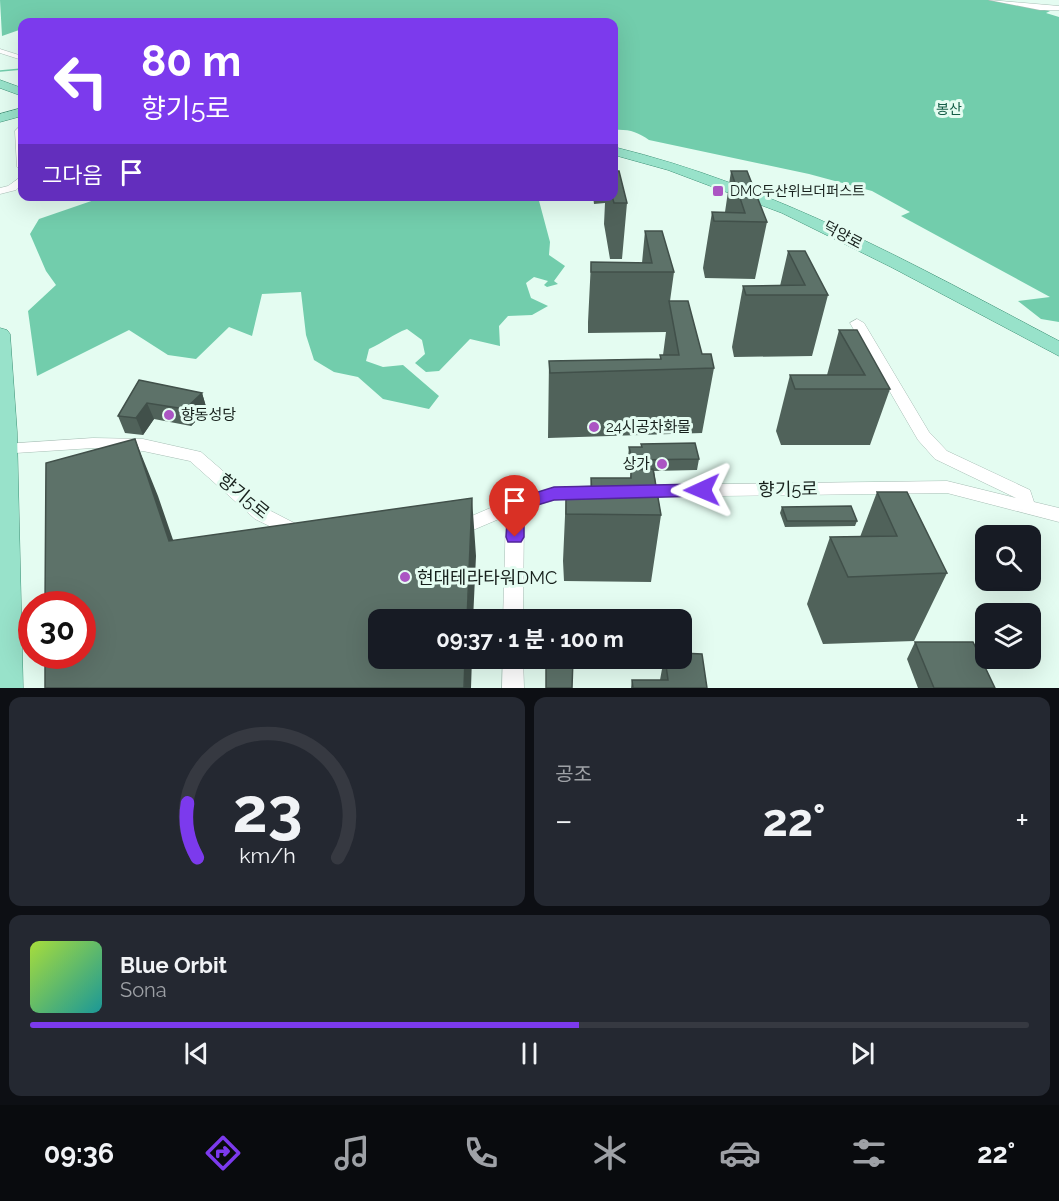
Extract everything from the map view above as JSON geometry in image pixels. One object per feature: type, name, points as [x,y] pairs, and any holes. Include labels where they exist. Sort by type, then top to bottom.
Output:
[{"type":"main road","points":[[0,84],[18,91]]},
{"type":"main road","points":[[0,93],[18,93]]},
{"type":"main road","points":[[0,99],[18,100]]},
{"type":"main road","points":[[0,108],[18,110]]},
{"type":"main road","points":[[0,118],[18,111]]},
{"type":"main road","name":"덕양로","points":[[618,152],[758,195],[817,221],[1059,350]]},
{"type":"main road","points":[[0,334],[8,688]]},
{"type":"street","points":[[992,0],[1040,8],[1059,8]]},
{"type":"street","points":[[0,51],[18,57]]},
{"type":"street","points":[[0,191],[12,188],[18,183]]},
{"type":"street","points":[[857,322],[923,436],[941,455],[1025,500],[1059,513]]},
{"type":"street","name":"향기5로","points":[[3,438],[142,445],[195,456],[261,514],[313,538]]},
{"type":"street","name":"향기5로","points":[[441,534],[515,505],[554,494],[588,492],[946,487],[1025,500]]},
{"type":"street","points":[[513,609],[515,505]]},
{"type":"street","points":[[513,669],[513,688]]},
{"type":"green space","name":"봉산","points":[[0,0],[990,0],[1050,11],[1046,13],[1059,17],[1059,322],[1041,319],[1018,301],[1050,297],[901,216],[910,212],[872,191],[809,174],[649,140],[633,132],[618,130],[618,18],[18,18],[18,30],[2,36]]},
{"type":"green space","points":[[91,201],[539,201],[550,242],[549,255],[565,266],[554,281],[558,284],[547,287],[544,285],[548,281],[534,277],[526,283],[531,298],[548,306],[532,315],[508,316],[499,326],[500,346],[470,339],[439,371],[426,372],[415,363],[425,354],[422,340],[407,329],[369,349],[366,361],[383,367],[403,365],[439,396],[429,409],[383,399],[358,377],[334,372],[314,360],[306,335],[301,292],[262,294],[252,336],[229,327],[196,359],[168,355],[129,330],[37,376],[28,311],[56,285],[46,271],[30,234],[39,219]]},
{"type":"building","points":[[619,171],[627,203],[614,203],[613,201],[618,201]]},
{"type":"building","points":[[731,171],[747,171],[767,222],[714,221],[712,212],[745,213]]},
{"type":"building","points":[[645,231],[662,231],[674,272],[591,272],[591,262],[652,263]]},
{"type":"building","points":[[788,251],[805,251],[828,295],[746,295],[743,286],[805,285]]},
{"type":"building","points":[[669,301],[688,301],[702,354],[711,354],[714,368],[550,373],[549,361],[661,359],[660,355],[679,355]]},
{"type":"building","points":[[839,330],[857,330],[890,389],[795,389],[790,375],[865,375]]},
{"type":"building","points":[[139,380],[202,393],[185,409],[147,403],[136,418],[118,416]]},
{"type":"building","name":"현대테라타워DMC","points":[[135,439],[169,541],[472,498],[467,609],[368,609],[368,669],[465,669],[464,688],[45,688],[45,669],[96,669],[96,591],[45,591],[46,463]]},
{"type":"building","points":[[695,443],[699,459],[632,460],[629,447],[642,447],[641,444]]},
{"type":"building","points":[[653,469],[661,515],[566,514],[566,494],[592,494],[591,478],[631,478],[631,470]]},
{"type":"building","points":[[877,492],[907,492],[947,573],[848,577],[830,537],[897,536]]},
{"type":"building","points":[[851,506],[857,521],[787,521],[782,507]]},
{"type":"building","points":[[915,642],[973,642],[975,669],[986,669],[995,688],[934,688]]},
{"type":"building","points":[[692,654],[702,654],[707,688],[633,688],[632,680],[668,680],[666,669],[692,669]]},
{"type":"building","points":[[546,669],[573,669],[572,688],[546,688]]},
{"type":"waterway","points":[[0,71],[18,69]]},
{"type":"place","name":"DMC두산위브더퍼스트","points":[[718,191]]},
{"type":"place","name":"향동성당","points":[[169,415]]},
{"type":"place","name":"24시공차화물","points":[[594,427]]},
{"type":"place","name":"상가","points":[[662,464]]},
{"type":"place","name":"현대테라타워DMC","points":[[405,577]]},
{"type":"route","points":[[515,537],[515,505],[554,494],[702,490]]}]
